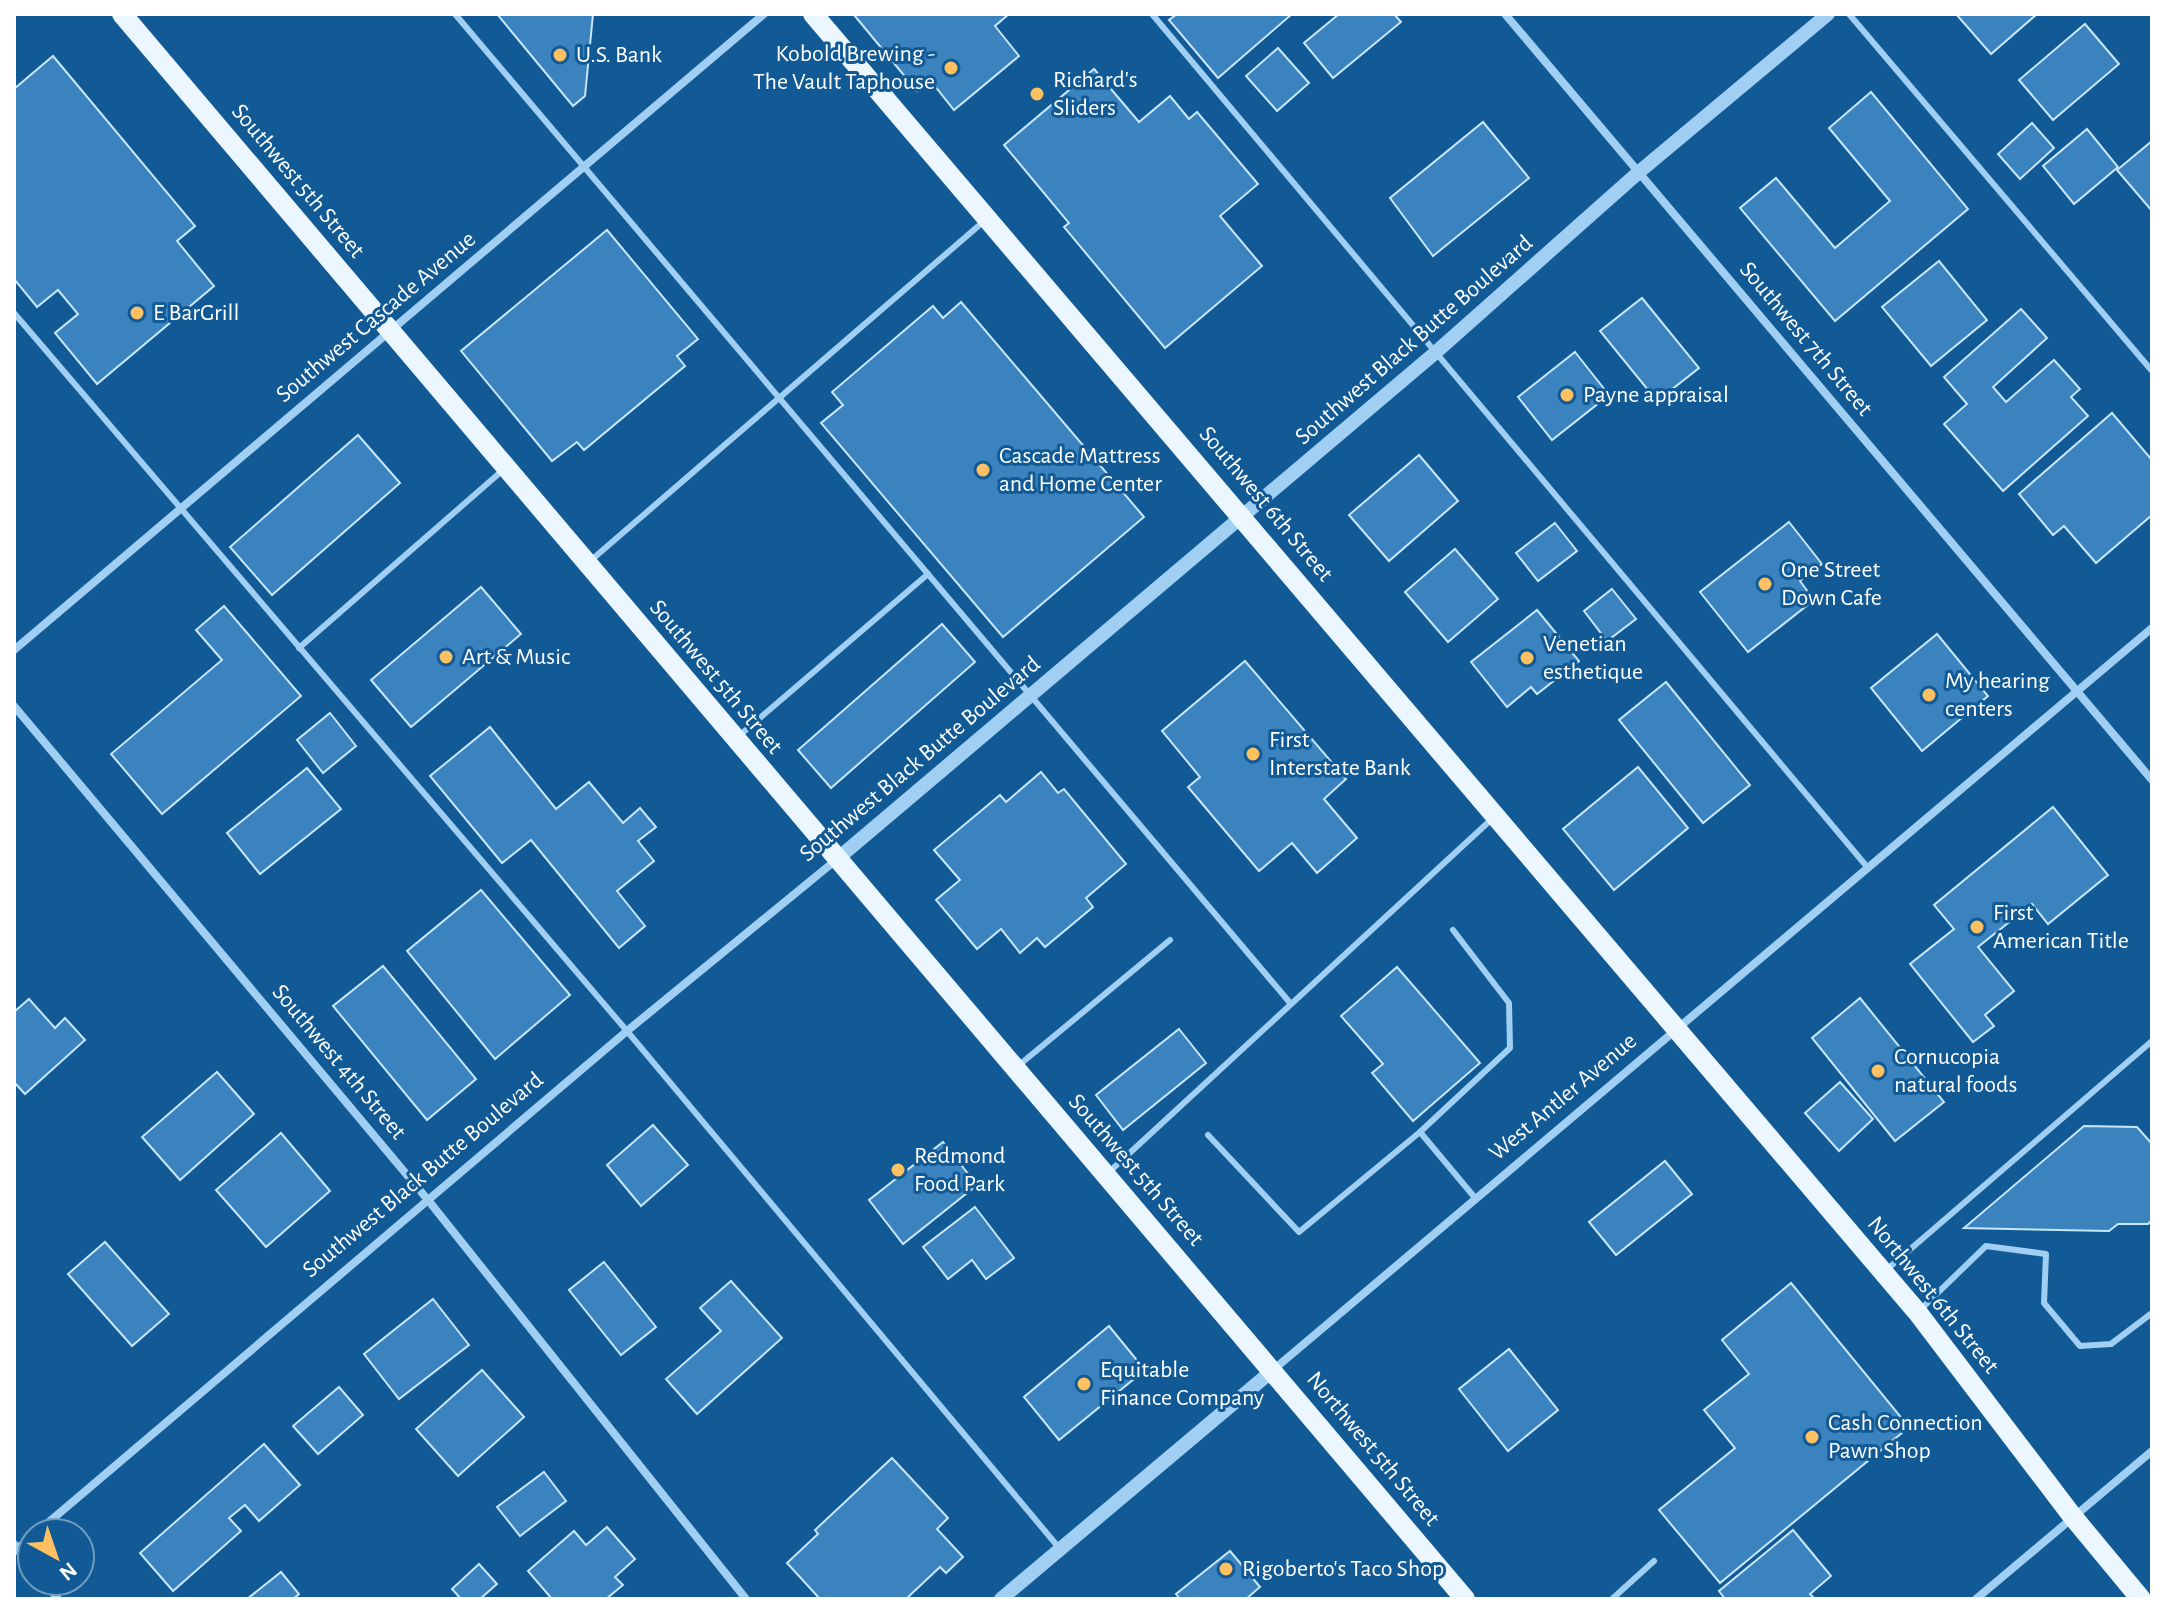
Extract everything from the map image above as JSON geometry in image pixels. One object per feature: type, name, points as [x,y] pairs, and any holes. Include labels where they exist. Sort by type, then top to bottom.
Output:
[{"type":"main road","name":"Southwest 5th Street","points":[[122,14],[836,860],[1273,1370]]},
{"type":"main road","name":"Southwest 6th Street","points":[[813,14],[1678,1028]]},
{"type":"main road","name":"Northwest 6th Street","points":[[1678,1028],[1918,1313],[2073,1517],[2141,1599]]},
{"type":"main road","name":"Northwest 5th Street","points":[[1273,1370],[1465,1599]]},
{"type":"street","name":"Southwest Cascade Avenue","points":[[14,650],[764,14]]},
{"type":"street","name":"Southwest 7th Street","points":[[1505,14],[2152,780]]},
{"type":"street","name":"Southwest Black Butte Boulevard","points":[[55,1517],[627,1031],[836,860],[1435,353],[1639,172],[1828,14]]},
{"type":"street","name":"West Antler Avenue","points":[[1001,1599],[2152,628]]},
{"type":"street","name":"Southwest 4th Street","points":[[14,706],[428,1200],[746,1599]]},
{"type":"street","points":[[1976,1599],[2152,1451]]},
{"type":"lane","points":[[455,14],[1291,1004]]},
{"type":"lane","points":[[1152,14],[1868,868]]},
{"type":"lane","points":[[1849,14],[2152,371]]},
{"type":"lane","points":[[587,564],[989,217]]},
{"type":"lane","points":[[14,313],[627,1031],[1060,1549]]},
{"type":"lane","points":[[299,648],[506,468]]},
{"type":"lane","points":[[735,739],[928,574]]},
{"type":"lane","points":[[1106,1175],[1496,815]]},
{"type":"lane","points":[[1208,1135],[1299,1232],[1420,1132],[1510,1048],[1509,1003],[1453,930]]},
{"type":"lane","points":[[1015,1068],[1170,940]]},
{"type":"lane","points":[[1884,1273],[2152,1041]]},
{"type":"lane","points":[[1420,1132],[1476,1199]]},
{"type":"lane","points":[[1918,1313],[1986,1246],[2046,1254],[2044,1303],[2080,1346],[2111,1344],[2152,1313]]},
{"type":"lane","points":[[1612,1599],[1654,1561]]},
{"type":"building","name":"U.S. Bank","points":[[497,14],[593,14],[585,96],[573,106]]},
{"type":"building","name":"Kobold Brewing - The Vault Taphouse","points":[[1009,14],[995,26],[1019,56],[954,110],[930,80],[917,91],[854,15]]},
{"type":"building","points":[[1177,14],[1292,14],[1218,78],[1169,20]]},
{"type":"building","points":[[1339,14],[1394,14],[1401,22],[1333,78],[1304,43]]},
{"type":"building","points":[[1956,14],[2037,14],[1991,54]]},
{"type":"building","points":[[2085,24],[2119,64],[2053,120],[2019,80]]},
{"type":"building","points":[[1278,48],[1309,83],[1277,111],[1246,76]]},
{"type":"building","points":[[53,56],[195,226],[177,241],[214,286],[97,384],[55,333],[78,314],[58,290],[37,307],[14,279],[14,89]]},
{"type":"building","points":[[1094,69],[1139,122],[1170,96],[1189,119],[1197,112],[1258,184],[1220,216],[1262,266],[1165,348],[1064,227],[1069,223],[1004,145]]},
{"type":"building","points":[[1871,92],[1968,209],[1835,321],[1740,208],[1776,178],[1835,248],[1890,201],[1829,128]]},
{"type":"building","points":[[1483,122],[1529,178],[1433,256],[1390,198]]},
{"type":"building","points":[[2032,123],[2054,148],[2020,179],[1998,154]]},
{"type":"building","points":[[2087,129],[2118,167],[2074,204],[2043,166]]},
{"type":"building","points":[[2152,141],[2152,211],[2117,170]]},
{"type":"building","points":[[607,230],[698,339],[677,356],[685,366],[584,450],[577,442],[552,461],[461,351]]},
{"type":"building","points":[[1939,261],[1987,320],[1931,366],[1882,307]]},
{"type":"building","points":[[1642,298],[1699,368],[1657,401],[1600,331]]},
{"type":"building","name":"Cascade Mattress and Home Center","points":[[961,302],[1144,517],[1003,637],[821,423],[843,405],[832,392],[933,306],[943,318]]},
{"type":"building","points":[[2021,309],[2047,338],[1993,387],[2006,402],[2054,360],[2080,389],[2071,397],[2088,416],[2003,491],[1944,424],[1967,404],[1944,377]]},
{"type":"building","points":[[1575,352],[1609,395],[1552,440],[1518,397]]},
{"type":"building","points":[[2112,413],[2152,460],[2152,515],[2096,563],[2064,526],[2053,535],[2019,494]]},
{"type":"building","points":[[358,435],[400,483],[272,595],[230,547]]},
{"type":"building","points":[[1419,455],[1458,501],[1389,561],[1349,515]]},
{"type":"building","points":[[1789,522],[1822,564],[1800,581],[1814,600],[1748,652],[1700,592]]},
{"type":"building","points":[[1555,523],[1577,551],[1538,581],[1516,553]]},
{"type":"building","points":[[1455,549],[1498,599],[1448,642],[1405,592]]},
{"type":"building","name":"Art & Music","points":[[481,587],[521,634],[411,727],[371,680]]},
{"type":"building","points":[[1612,589],[1636,619],[1607,641],[1584,611]]},
{"type":"building","points":[[224,606],[301,696],[162,814],[111,754],[222,660],[196,630]]},
{"type":"building","points":[[1537,610],[1579,661],[1537,694],[1531,687],[1507,707],[1471,662]]},
{"type":"building","points":[[942,624],[975,662],[831,788],[798,750]]},
{"type":"building","points":[[1937,634],[1988,696],[1922,751],[1871,688]]},
{"type":"building","name":"First Interstate Bank","points":[[1245,661],[1346,779],[1324,799],[1357,838],[1317,873],[1292,843],[1259,871],[1188,787],[1200,777],[1162,731]]},
{"type":"building","points":[[1666,682],[1750,785],[1703,823],[1619,720]]},
{"type":"building","points":[[330,713],[356,746],[323,773],[297,740]]},
{"type":"building","points":[[490,727],[556,809],[589,782],[623,823],[640,808],[656,827],[638,841],[654,861],[617,891],[645,926],[619,948],[531,840],[502,863],[430,776]]},
{"type":"building","points":[[1638,767],[1688,828],[1614,890],[1563,829]]},
{"type":"building","points":[[307,768],[341,809],[260,874],[227,833]]},
{"type":"building","points":[[1041,772],[1058,793],[1064,789],[1126,864],[1086,898],[1093,907],[1045,947],[1037,938],[1020,953],[1001,929],[977,949],[936,900],[960,880],[934,850],[1000,795],[1006,802]]},
{"type":"building","name":"First American Title","points":[[2053,807],[2108,875],[2048,924],[2032,904],[1978,947],[2014,991],[1985,1015],[1994,1026],[1973,1042],[1910,964],[1954,929],[1934,905]]},
{"type":"building","points":[[481,890],[570,995],[495,1059],[407,951]]},
{"type":"building","points":[[383,966],[476,1079],[427,1120],[333,1006]]},
{"type":"building","points":[[1397,967],[1480,1063],[1413,1121],[1372,1073],[1383,1064],[1341,1016]]},
{"type":"building","points":[[1860,998],[1944,1102],[1895,1141],[1812,1038]]},
{"type":"building","points":[[29,999],[55,1028],[65,1018],[85,1040],[25,1094],[14,1082],[14,1012]]},
{"type":"building","points":[[1179,1029],[1206,1063],[1123,1130],[1096,1095]]},
{"type":"building","points":[[217,1072],[254,1114],[180,1180],[142,1137]]},
{"type":"building","points":[[1840,1082],[1873,1119],[1839,1151],[1805,1113]]},
{"type":"building","points":[[653,1125],[688,1165],[641,1206],[607,1165]]},
{"type":"building","points":[[2084,1126],[2137,1127],[2152,1144],[2152,1220],[2148,1224],[2118,1224],[2109,1231],[1964,1228]]},
{"type":"building","points":[[281,1133],[330,1191],[266,1247],[216,1190]]},
{"type":"building","points":[[943,1142],[977,1185],[903,1244],[869,1200]]},
{"type":"building","points":[[1665,1161],[1692,1194],[1616,1255],[1589,1222]]},
{"type":"building","points":[[975,1207],[1014,1258],[986,1279],[972,1260],[948,1279],[923,1247]]},
{"type":"building","points":[[105,1242],[169,1314],[132,1346],[68,1274]]},
{"type":"building","points":[[604,1262],[656,1327],[621,1355],[569,1290]]},
{"type":"building","points":[[731,1281],[782,1338],[697,1414],[666,1379],[721,1331],[700,1308]]},
{"type":"building","name":"Cash Connection Pawn Shop","points":[[1791,1283],[1909,1427],[1720,1583],[1659,1510],[1735,1448],[1704,1410],[1749,1374],[1722,1340]]},
{"type":"building","points":[[433,1299],[469,1345],[399,1399],[364,1354]]},
{"type":"building","name":"Equitable Finance Company","points":[[1109,1326],[1145,1370],[1059,1440],[1024,1397]]},
{"type":"building","points":[[1509,1349],[1558,1410],[1508,1451],[1459,1389]]},
{"type":"building","points":[[482,1370],[524,1417],[458,1476],[416,1429]]},
{"type":"building","points":[[339,1387],[363,1415],[318,1454],[293,1426]]},
{"type":"building","points":[[264,1444],[300,1485],[259,1521],[245,1505],[229,1518],[241,1531],[173,1591],[140,1553]]},
{"type":"building","points":[[892,1458],[948,1518],[937,1529],[963,1557],[946,1573],[940,1567],[906,1599],[820,1599],[787,1563],[818,1534],[815,1530]]},
{"type":"building","points":[[544,1472],[566,1501],[520,1536],[497,1507]]},
{"type":"building","points":[[607,1527],[635,1559],[615,1577],[623,1585],[606,1599],[552,1599],[528,1571],[574,1531],[586,1545]]},
{"type":"building","points":[[1793,1530],[1831,1576],[1810,1594],[1815,1599],[1725,1599],[1719,1591]]},
{"type":"building","name":"Rigoberto's Taco Shop","points":[[1230,1551],[1260,1587],[1246,1599],[1180,1599],[1176,1594]]},
{"type":"building","points":[[479,1564],[497,1584],[480,1599],[461,1599],[452,1589]]},
{"type":"building","points":[[281,1572],[299,1594],[293,1599],[247,1599]]},
{"type":"place","name":"U.S. Bank","points":[[560,55]]},
{"type":"place","name":"Kobold Brewing - The Vault Taphouse","points":[[951,68]]},
{"type":"place","name":"Richard's Sliders","points":[[1037,94]]},
{"type":"place","name":"E BarGrill","points":[[137,313]]},
{"type":"place","name":"Payne appraisal","points":[[1567,395]]},
{"type":"place","name":"Cascade Mattress and Home Center","points":[[983,470]]},
{"type":"place","name":"One Street Down Cafe","points":[[1765,584]]},
{"type":"place","name":"Art & Music","points":[[446,657]]},
{"type":"place","name":"Venetian esthetique","points":[[1527,658]]},
{"type":"place","name":"My hearing centers","points":[[1929,695]]},
{"type":"place","name":"First Interstate Bank","points":[[1253,754]]},
{"type":"place","name":"First American Title","points":[[1977,927]]},
{"type":"place","name":"Cornucopia natural foods","points":[[1878,1071]]},
{"type":"place","name":"Redmond Food Park","points":[[898,1170]]},
{"type":"place","name":"Equitable Finance Company","points":[[1084,1384]]},
{"type":"place","name":"Cash Connection Pawn Shop","points":[[1812,1437]]},
{"type":"place","name":"Rigoberto's Taco Shop","points":[[1226,1569]]}]
